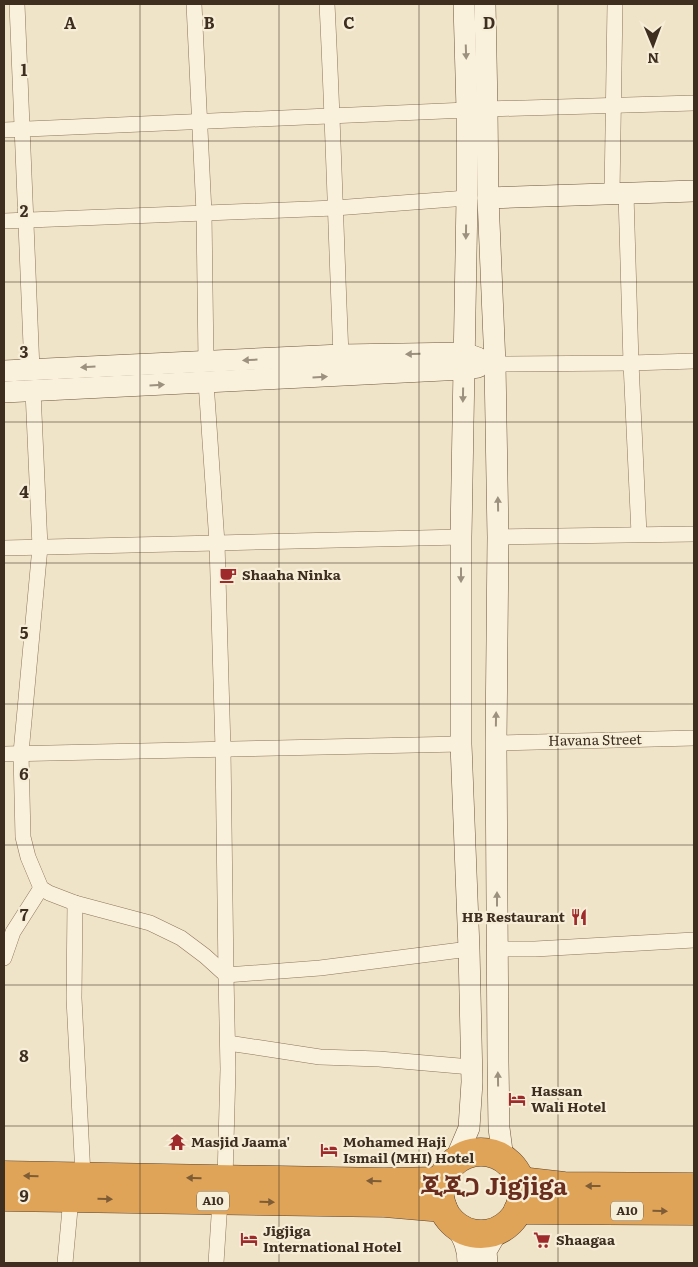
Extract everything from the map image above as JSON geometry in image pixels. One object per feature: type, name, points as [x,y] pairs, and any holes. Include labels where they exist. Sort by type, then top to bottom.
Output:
[{"type":"highway","name":"A10","points":[[223,1190],[384,1182],[448,1171],[465,1155],[475,1152],[487,1152],[498,1155],[503,1159]]},
{"type":"highway","points":[[498,1230],[513,1219],[522,1196],[520,1181],[515,1170],[503,1159]]},
{"type":"highway","points":[[448,1171],[440,1194],[449,1216]]},
{"type":"highway","name":"A10","points":[[4,1175],[77,1187],[223,1190],[385,1203],[449,1216],[471,1232],[485,1233],[498,1230]]},
{"type":"highway","name":"A10","points":[[520,1181],[564,1186],[694,1187]]},
{"type":"highway","name":"A10","points":[[4,1197],[77,1187]]},
{"type":"highway","name":"A10","points":[[518,1210],[694,1211]]},
{"type":"main road","points":[[464,4],[477,110]]},
{"type":"main road","points":[[448,1171],[469,1128],[471,1067],[469,949],[461,744],[461,537],[464,361],[477,198],[477,110],[485,4]]},
{"type":"main road","points":[[477,198],[694,191]]},
{"type":"main road","points":[[477,198],[495,364],[498,537],[496,742],[499,1128],[503,1159]]},
{"type":"main road","points":[[4,392],[33,391],[341,355],[495,364]]},
{"type":"main road","points":[[4,371],[206,372],[464,361]]},
{"type":"main road","points":[[449,1216],[465,1240],[468,1263]]},
{"type":"main road","points":[[487,1263],[486,1251],[498,1230]]},
{"type":"street","points":[[17,4],[32,370]]},
{"type":"street","points":[[194,4],[204,213],[206,372],[217,543],[223,748],[228,1043],[223,1190],[216,1263]]},
{"type":"street","points":[[327,4],[333,116],[341,355]]},
{"type":"street","points":[[615,4],[614,105],[631,363],[638,534]]},
{"type":"street","points":[[4,130],[694,102]]},
{"type":"street","points":[[4,221],[335,208],[477,198]]},
{"type":"street","points":[[495,364],[694,361]]},
{"type":"street","points":[[33,391],[40,547],[21,753],[23,837],[28,857],[41,888],[49,893],[76,902],[150,923],[182,938],[226,975],[320,968],[469,949]]},
{"type":"street","points":[[498,537],[694,534]]},
{"type":"street","points":[[4,548],[461,537]]},
{"type":"street","name":"Havana Street","points":[[496,742],[694,738]]},
{"type":"street","points":[[4,754],[461,744]]},
{"type":"street","points":[[4,958],[13,932],[41,888]]},
{"type":"street","points":[[65,1263],[77,1187],[74,998],[76,902]]},
{"type":"street","points":[[498,949],[535,949],[694,940]]},
{"type":"street","points":[[228,1043],[320,1057],[379,1059],[471,1067]]},
{"type":"place","name":"Shaaha Ninka","points":[[228,575]]},
{"type":"place","name":"HB Restaurant","points":[[579,917]]},
{"type":"place","name":"Hassan Wali Hotel","points":[[517,1099]]},
{"type":"place","name":"Masjid Jaama'","points":[[177,1142]]},
{"type":"place","name":"Mohamed Haji Ismail (MHI) Hotel","points":[[329,1150]]},
{"type":"place","name":"Jigjiga International Hotel","points":[[249,1239]]},
{"type":"place","name":"Shaagaa","points":[[542,1240]]},
{"type":"district","name":"ጂጂጋ Jigjiga","points":[[494,1187]]}]
